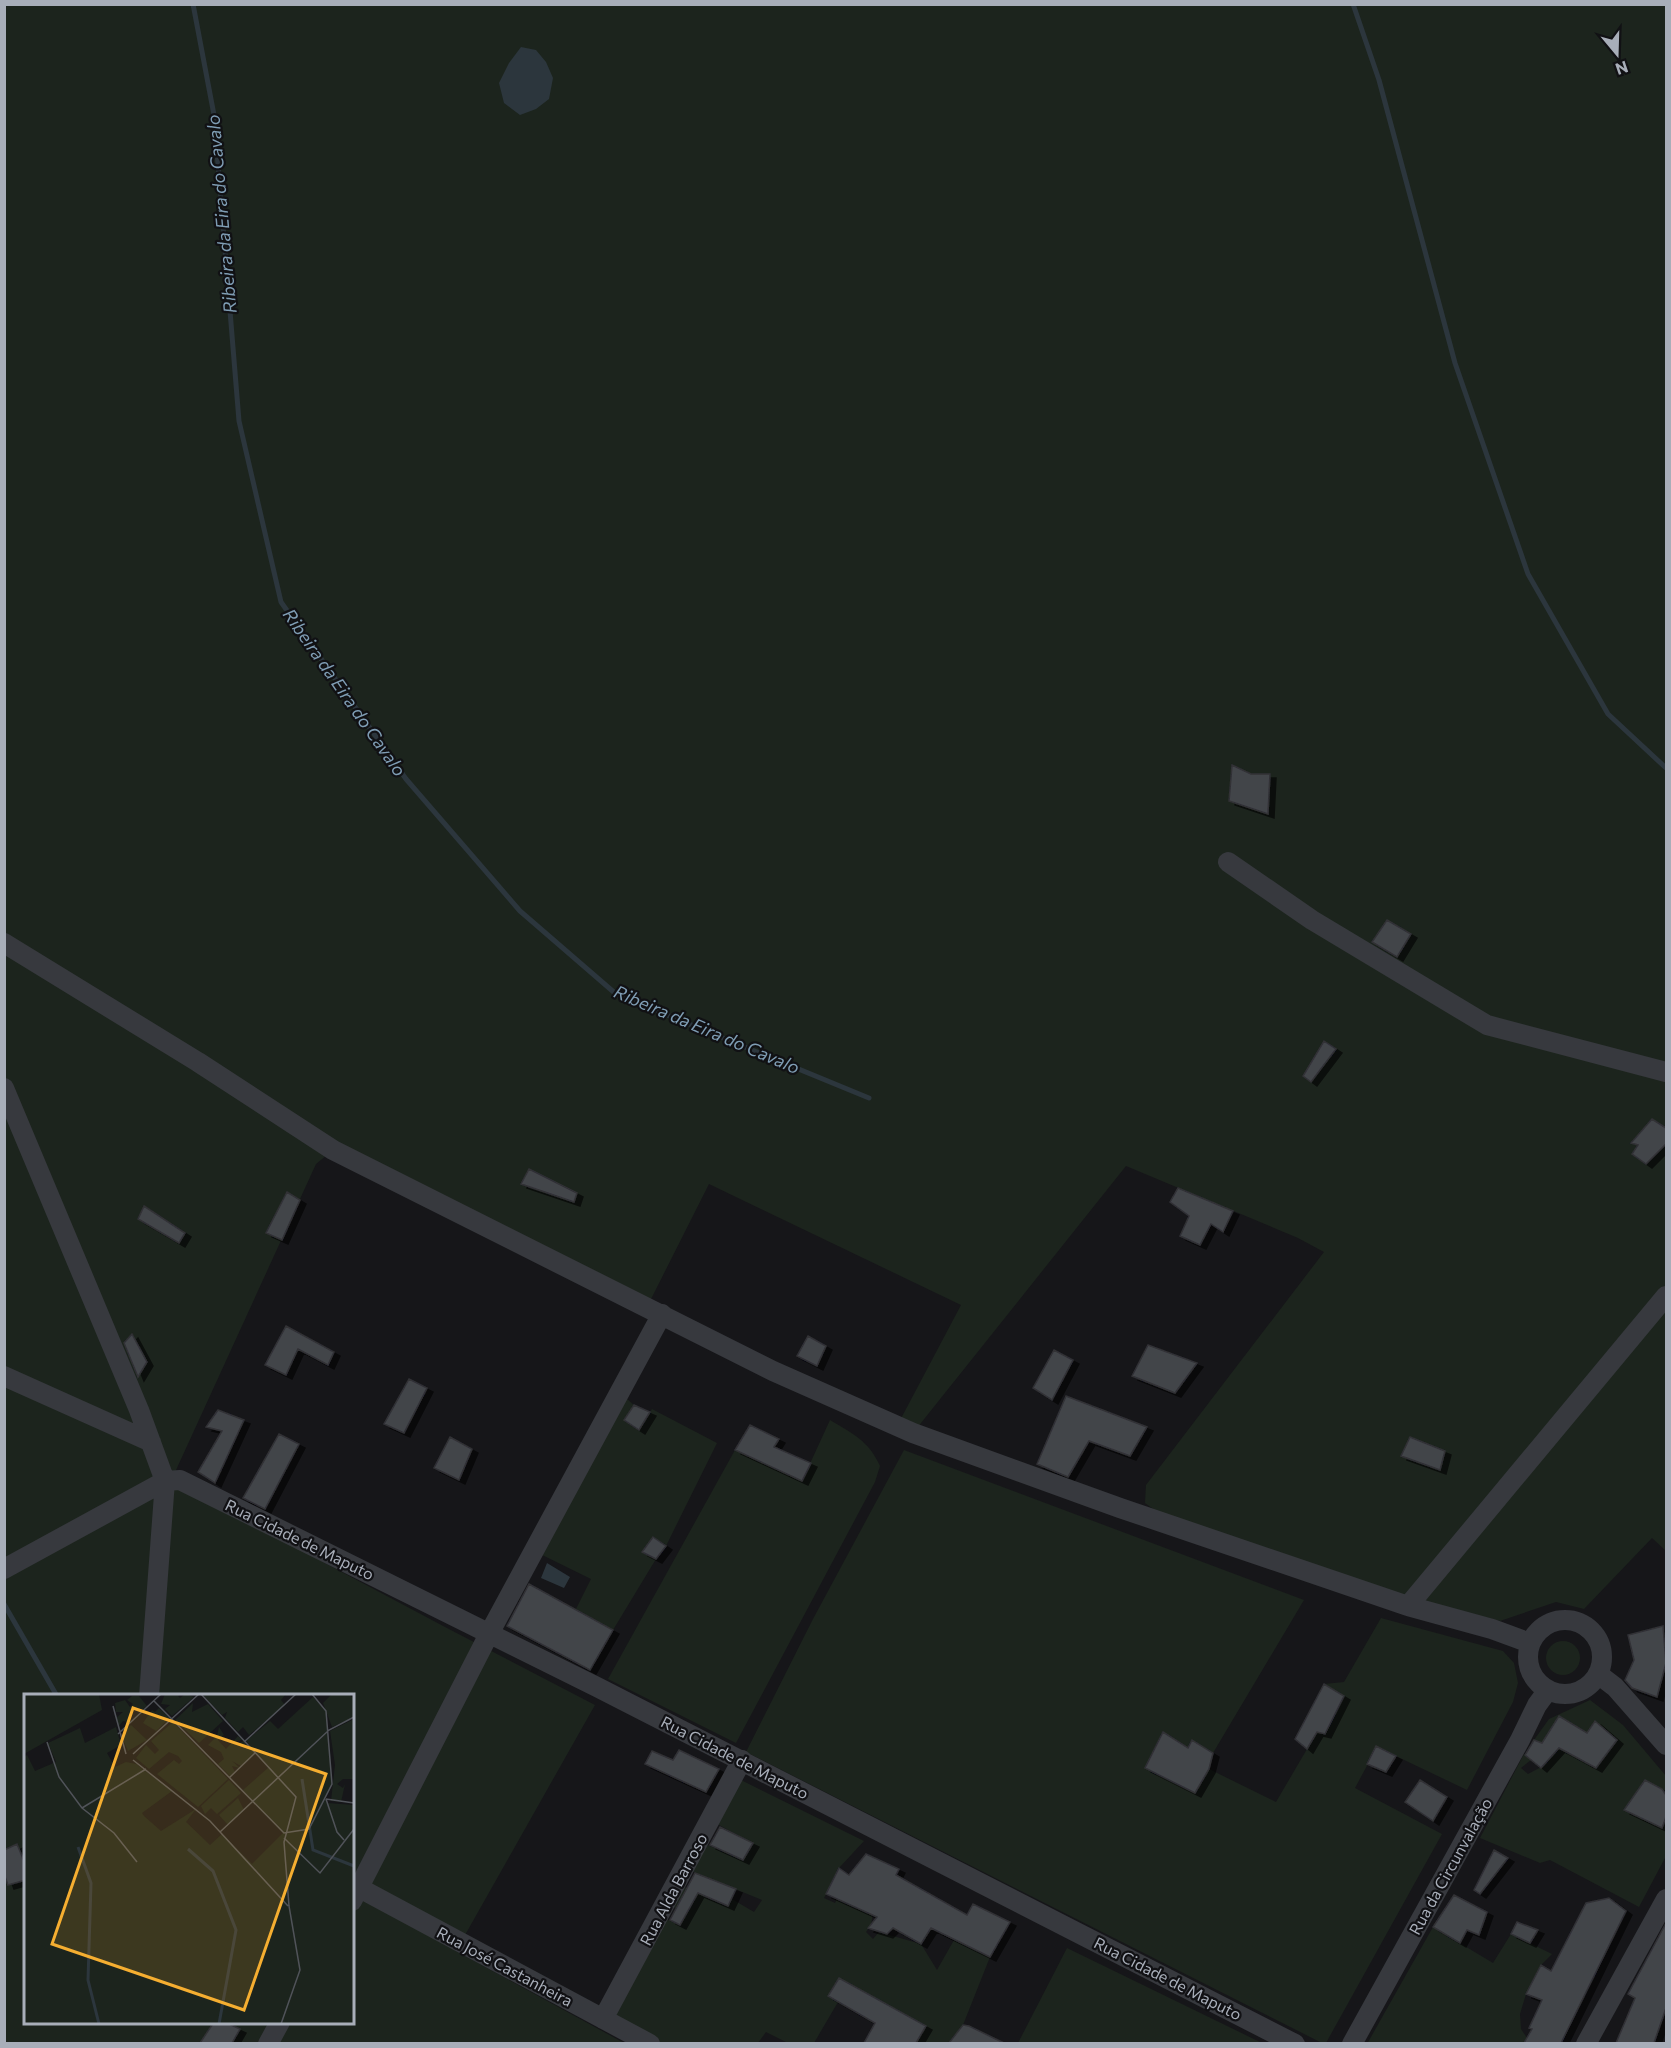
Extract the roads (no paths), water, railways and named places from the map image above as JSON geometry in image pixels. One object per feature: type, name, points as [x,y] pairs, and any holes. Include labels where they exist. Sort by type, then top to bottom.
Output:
[{"type":"street","points":[[1228,862],[1312,920],[1487,1025],[1666,1072]]},
{"type":"street","points":[[4,943],[198,1062],[333,1150],[773,1371],[913,1433],[1120,1508],[1408,1606],[1492,1629],[1530,1643]]},
{"type":"street","points":[[4,1088],[168,1481],[148,1694]]},
{"type":"street","points":[[1408,1606],[1666,1296]]},
{"type":"street","points":[[355,1891],[490,1632],[662,1314]]},
{"type":"street","points":[[4,1376],[151,1442]]},
{"type":"street","name":"Rua Cidade de Maputo","points":[[168,1481],[180,1480],[490,1632],[1295,2043]]},
{"type":"street","points":[[4,1569],[168,1481]]},
{"type":"street","points":[[1569,1619],[1581,1623],[1591,1629],[1602,1650],[1599,1674],[1582,1690],[1570,1694],[1548,1690],[1532,1674],[1528,1664],[1530,1643],[1546,1624],[1569,1619]]},
{"type":"street","points":[[1599,1674],[1615,1687],[1666,1745]]},
{"type":"street","name":"Rua da Circunvalação","points":[[1352,2043],[1548,1690]]},
{"type":"street","name":"Rua Alda Barroso","points":[[603,2019],[742,1760]]},
{"type":"street","name":"Rua José Castanheira","points":[[355,1891],[650,2043]]},
{"type":"street","points":[[1587,2043],[1666,1899]]},
{"type":"street","points":[[268,2043],[279,2024]]},
{"type":"waterway","name":"Ribeira da Eira do Cavalo","points":[[193,4],[214,115],[239,421],[281,602],[406,779],[520,911],[616,994],[869,1098]]},
{"type":"waterway","points":[[1353,4],[1379,80],[1455,363],[1528,574],[1608,714],[1666,768]]},
{"type":"waterway","points":[[4,1604],[56,1694]]}]
